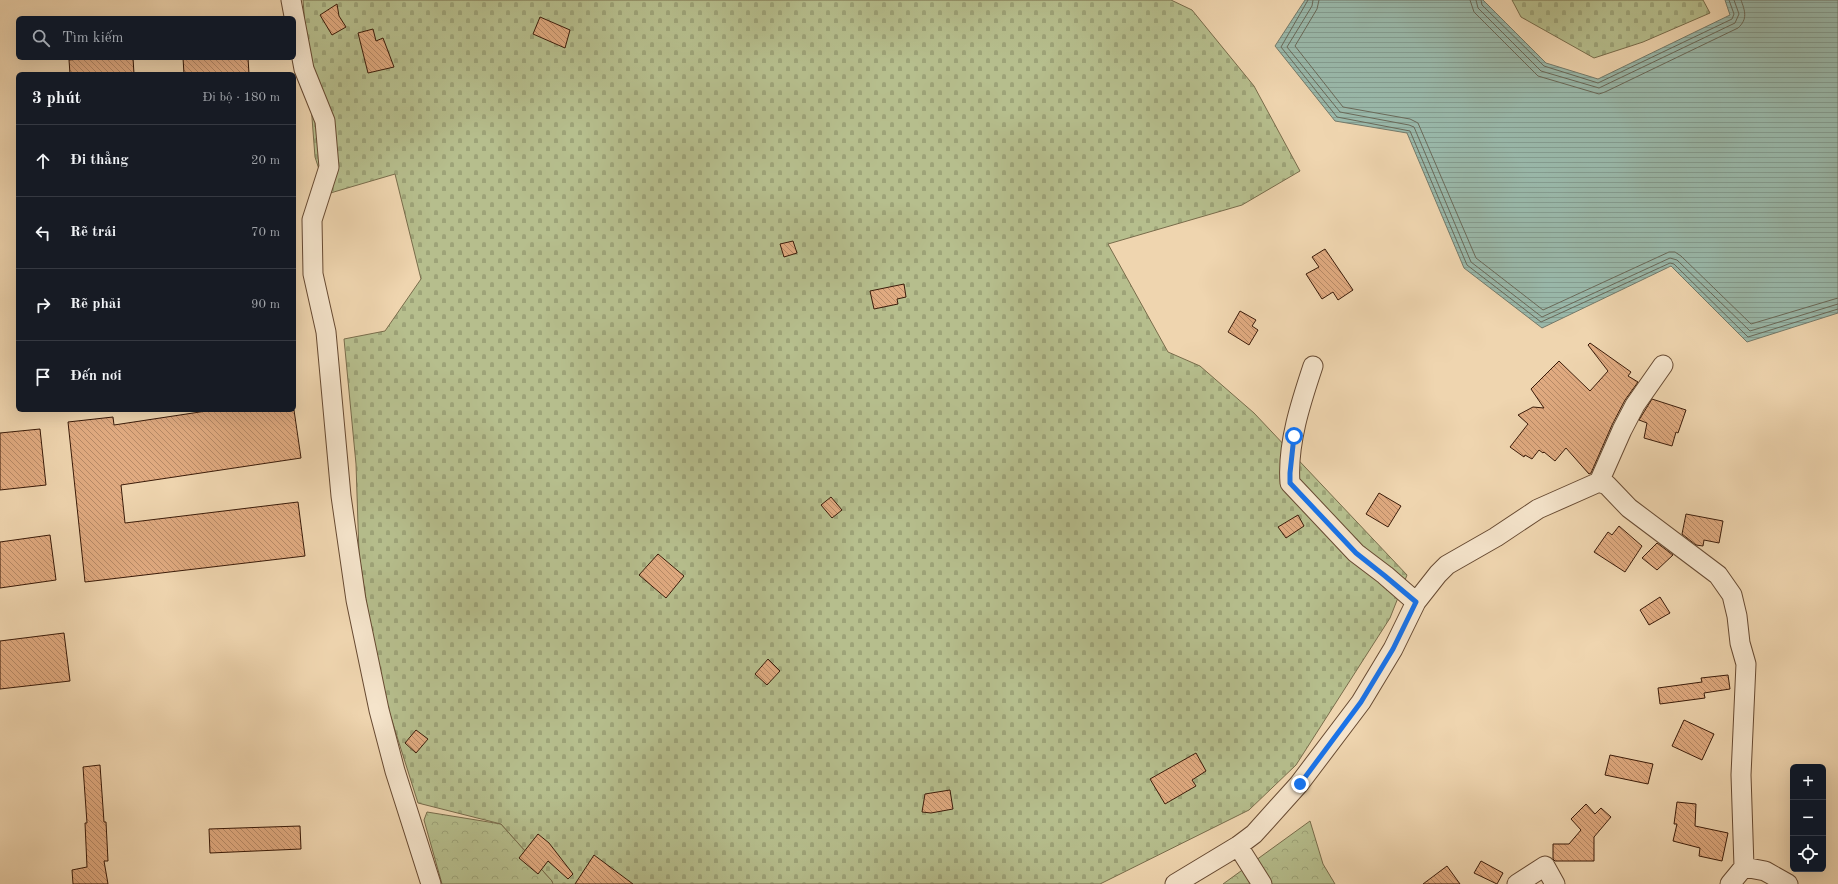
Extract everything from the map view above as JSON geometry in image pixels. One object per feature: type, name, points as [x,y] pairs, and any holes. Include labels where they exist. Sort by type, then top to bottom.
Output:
[{"type":"street","points":[[291,0],[294,16]]},
{"type":"street","points":[[296,27],[304,69],[325,121],[328,167],[312,220],[312,274],[326,332],[341,496],[356,600],[381,717],[395,771],[431,884]]},
{"type":"street","points":[[1175,884],[1238,846],[1254,834],[1300,784],[1361,702],[1393,649],[1416,602],[1438,574],[1447,566],[1496,537],[1538,509],[1600,482],[1622,430],[1635,405],[1663,365]]},
{"type":"street","points":[[1313,366],[1302,400],[1294,436],[1290,483],[1356,553],[1416,602]]},
{"type":"street","points":[[1600,482],[1607,485],[1629,508],[1718,575],[1732,595],[1738,616],[1740,643],[1746,664],[1741,775],[1744,866],[1730,884]]},
{"type":"street","points":[[1238,846],[1262,884]]},
{"type":"street","points":[[1516,884],[1545,866],[1555,884]]},
{"type":"street","points":[[1744,866],[1765,871],[1788,884]]},
{"type":"green space","points":[[303,0],[1171,0],[1192,10],[1254,86],[1300,171],[1242,205],[1108,244],[1168,352],[1200,366],[1254,413],[1407,575],[1390,618],[1296,765],[1249,810],[1100,884],[553,884],[552,881],[501,824],[418,803],[377,673],[359,554],[356,464],[344,339],[385,331],[421,279],[395,174],[327,194],[315,157]]},
{"type":"green space","points":[[1512,0],[1703,0],[1710,13],[1643,42],[1594,58],[1521,17]]},
{"type":"green space","points":[[427,812],[501,824],[552,881],[553,884],[442,884],[424,820]]},
{"type":"green space","points":[[1310,821],[1323,864],[1335,884],[1223,884]]},
{"type":"water","points":[[1305,0],[1483,0],[1546,63],[1598,79],[1730,15],[1725,0],[1838,0],[1838,313],[1747,342],[1671,266],[1542,328],[1464,268],[1407,133],[1335,121],[1275,46]]},
{"type":"building","points":[[337,4],[339,16],[346,27],[332,35],[320,15]]},
{"type":"building","points":[[540,17],[570,30],[565,48],[533,34]]},
{"type":"building","points":[[373,29],[376,41],[383,38],[394,67],[368,73],[358,33]]},
{"type":"building","points":[[69,60],[133,60],[134,72],[70,72]]},
{"type":"building","points":[[183,60],[248,60],[249,72],[184,72]]},
{"type":"building","points":[[793,241],[797,253],[784,257],[780,244]]},
{"type":"building","points":[[1325,249],[1353,290],[1338,300],[1333,292],[1322,299],[1306,274],[1319,267],[1312,257]]},
{"type":"building","points":[[904,284],[906,297],[897,299],[898,304],[874,309],[870,291]]},
{"type":"building","points":[[1240,311],[1256,320],[1252,326],[1258,330],[1249,345],[1228,332]]},
{"type":"building","points":[[1590,343],[1631,372],[1628,376],[1638,382],[1625,400],[1612,425],[1591,473],[1589,474],[1566,448],[1555,461],[1539,450],[1532,459],[1525,455],[1524,457],[1510,447],[1528,424],[1518,415],[1533,407],[1544,408],[1531,389],[1559,361],[1590,391],[1608,371],[1588,345]]},
{"type":"building","points":[[1652,399],[1686,410],[1678,433],[1676,432],[1672,446],[1644,438],[1647,423],[1639,420]]},
{"type":"building","points":[[200,412],[294,412],[301,458],[121,485],[125,523],[298,502],[305,556],[85,582],[68,422],[113,417],[114,425]]},
{"type":"building","points":[[40,429],[46,485],[0,490],[0,433]]},
{"type":"building","points":[[1379,493],[1401,506],[1388,527],[1366,514]]},
{"type":"building","points":[[831,497],[842,510],[832,518],[821,505]]},
{"type":"building","points":[[1686,514],[1723,521],[1719,543],[1704,540],[1703,546],[1696,545],[1682,534]]},
{"type":"building","points":[[1298,515],[1304,526],[1286,538],[1278,527]]},
{"type":"building","points":[[1619,526],[1642,546],[1625,572],[1594,552],[1608,532],[1612,535]]},
{"type":"building","points":[[50,535],[56,580],[0,588],[0,542]]},
{"type":"building","points":[[1657,543],[1673,555],[1657,570],[1642,558]]},
{"type":"building","points":[[658,554],[684,576],[666,598],[639,575]]},
{"type":"building","points":[[1660,597],[1670,613],[1649,625],[1640,610]]},
{"type":"building","points":[[64,633],[70,681],[0,689],[0,641]]},
{"type":"building","points":[[768,659],[780,671],[767,685],[755,674]]},
{"type":"building","points":[[1728,675],[1730,689],[1704,693],[1705,698],[1660,704],[1658,688],[1702,682],[1701,678]]},
{"type":"building","points":[[1684,720],[1714,734],[1702,760],[1672,746]]},
{"type":"building","points":[[416,730],[428,739],[416,753],[405,743]]},
{"type":"building","points":[[1196,753],[1206,771],[1192,780],[1196,786],[1165,804],[1150,779]]},
{"type":"building","points":[[1610,755],[1653,764],[1648,784],[1605,775]]},
{"type":"building","points":[[100,765],[104,822],[106,822],[108,861],[104,861],[108,884],[73,884],[72,870],[87,867],[85,823],[87,823],[83,767]]},
{"type":"building","points":[[950,790],[953,809],[931,813],[922,812],[925,794]]},
{"type":"building","points":[[1677,802],[1696,804],[1695,826],[1728,833],[1722,861],[1699,856],[1700,848],[1673,841],[1677,824],[1674,824]]},
{"type":"building","points":[[1586,804],[1595,814],[1601,808],[1611,817],[1594,837],[1594,861],[1555,861],[1553,859],[1553,844],[1569,844],[1581,830],[1571,819]]},
{"type":"building","points":[[300,826],[301,849],[210,853],[209,829]]},
{"type":"building","points":[[538,834],[549,843],[573,874],[568,879],[548,861],[538,874],[519,858]]},
{"type":"building","points":[[594,855],[633,884],[575,884]]},
{"type":"building","points":[[1481,861],[1503,873],[1497,884],[1474,873]]},
{"type":"building","points":[[1447,866],[1460,884],[1423,884]]},
{"type":"route","points":[[1294,436],[1290,483],[1356,553],[1416,602],[1393,649],[1361,702],[1300,784]]}]
